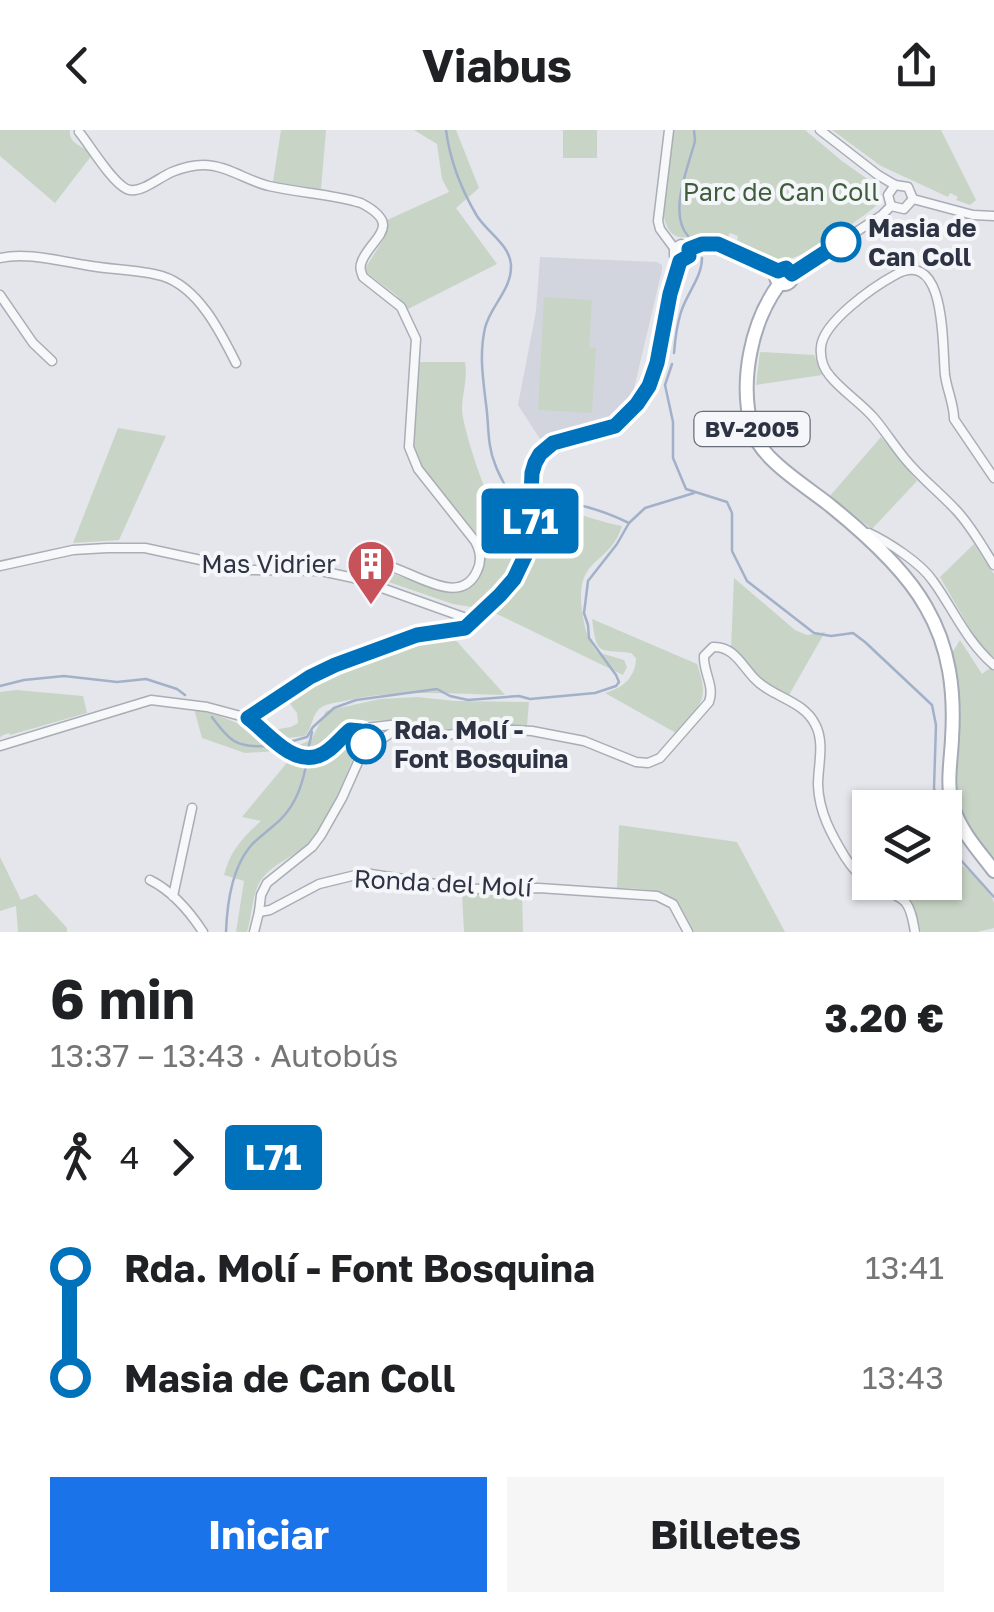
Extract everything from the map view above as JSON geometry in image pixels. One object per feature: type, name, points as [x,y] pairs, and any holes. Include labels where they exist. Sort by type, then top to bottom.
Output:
[{"type":"main road","name":"BV-2005","points":[[784,276],[758,324],[752,349],[748,390],[753,434],[776,462],[854,526],[912,586],[940,633],[953,696],[952,806],[970,840],[994,871]]},
{"type":"street","points":[[668,130],[658,221],[680,261]]},
{"type":"street","points":[[820,130],[895,185],[908,187],[913,200]]},
{"type":"street","points":[[79,132],[112,176],[128,190],[177,170],[212,166],[264,185],[354,200],[378,214],[382,232],[360,268],[364,277],[401,307],[416,339],[411,456],[475,541],[480,557],[473,578],[456,588],[436,585],[372,562],[361,565],[354,578]]},
{"type":"street","points":[[895,185],[888,194],[891,206],[904,209],[913,200]]},
{"type":"street","points":[[913,200],[973,215],[994,216]]},
{"type":"street","name":"BV-2005","points":[[784,276],[891,206]]},
{"type":"street","points":[[674,248],[681,244],[689,249]]},
{"type":"street","points":[[689,249],[718,244],[784,276]]},
{"type":"street","points":[[248,718],[321,672],[417,635],[465,628],[500,595],[520,568],[528,541],[532,473],[540,454],[553,443],[615,426],[637,404],[657,363],[670,294],[680,261],[689,256],[689,249]]},
{"type":"street","points":[[1,255],[45,258],[167,278],[202,306],[236,363]]},
{"type":"street","points":[[994,478],[954,419],[946,388],[935,289],[926,276],[907,269],[832,323],[822,341],[822,362],[830,376],[872,416],[904,458],[960,514],[994,565]]},
{"type":"street","points":[[0,295],[52,362]]},
{"type":"street","points":[[854,526],[877,537],[930,576],[967,637],[994,665]]},
{"type":"street","points":[[0,551],[3,565],[67,551],[136,548],[247,570],[321,571],[422,600],[466,618],[475,616]]},
{"type":"street","points":[[364,751],[390,733],[438,736],[500,729],[584,741],[636,762],[653,762],[709,702],[712,691],[704,656],[712,648],[724,647],[765,688],[800,707],[814,720],[820,740],[818,785],[824,818],[858,874],[903,899],[916,932]]},
{"type":"street","points":[[0,746],[151,700],[207,707],[248,718],[280,746],[307,758],[320,756],[356,729],[391,725],[408,732]]},
{"type":"street","points":[[254,932],[267,883],[321,835],[364,751],[366,738],[356,729]]},
{"type":"street","points":[[173,896],[192,808]]},
{"type":"street","name":"Ronda del Molí","points":[[259,912],[333,879],[372,874],[468,889],[539,888],[657,896],[674,904],[688,932]]},
{"type":"street","points":[[150,880],[173,896],[203,932]]},
{"type":"shaded area","points":[[540,257],[657,262],[662,270],[632,397],[615,415],[540,439],[518,405],[536,311]]},
{"type":"green space","points":[[0,130],[70,130],[74,142],[92,155],[55,203],[0,156]]},
{"type":"green space","points":[[281,130],[326,130],[321,189],[273,182]]},
{"type":"green space","points":[[414,130],[456,130],[479,188],[456,208],[497,264],[408,309],[367,273],[366,267],[385,237],[387,220],[449,192],[442,179],[437,144]]},
{"type":"green space","points":[[563,130],[597,130],[597,158],[563,158]]},
{"type":"green space","name":"Parc de Can Coll","points":[[674,130],[805,130],[873,183],[878,191],[877,205],[830,239],[790,259],[764,254],[730,233],[728,237],[676,236],[666,225],[663,214]]},
{"type":"green space","points":[[832,130],[941,130],[976,200],[970,205],[956,200],[958,197],[950,193],[948,197],[881,166]]},
{"type":"green space","points":[[544,297],[592,300],[589,347],[596,348],[592,413],[538,410]]},
{"type":"green space","points":[[760,352],[814,355],[822,375],[756,385]]},
{"type":"green space","points":[[420,362],[465,362],[462,410],[475,461],[495,509],[507,521],[522,527],[518,553],[509,574],[472,607],[453,604],[367,572],[373,567],[446,592],[457,592],[473,585],[482,571],[482,542],[437,488],[416,455],[414,423]]},
{"type":"green space","points":[[118,428],[166,436],[119,540],[73,543]]},
{"type":"green space","points":[[881,437],[917,481],[872,529],[829,497]]},
{"type":"green space","points":[[563,513],[622,526],[609,549],[587,572],[581,596],[591,643],[597,652],[624,660],[627,667],[623,675],[493,612],[525,572],[536,523]]},
{"type":"green space","points":[[974,544],[994,574],[994,657],[978,643],[940,577]]},
{"type":"green space","points":[[734,578],[795,630],[807,635],[825,632],[789,695],[762,680],[731,648]]},
{"type":"green space","points":[[592,619],[697,664],[703,695],[676,733],[605,693],[627,681],[636,658],[631,653],[601,648],[595,639]]},
{"type":"green space","points":[[452,636],[505,695],[427,693],[368,697],[322,707],[305,736],[287,738],[273,730],[298,723],[297,713],[288,701],[322,678],[389,649]]},
{"type":"green space","points":[[960,640],[982,674],[990,668],[994,671],[994,862],[965,822],[962,790],[956,790],[959,704],[952,653]]},
{"type":"green space","points":[[0,692],[83,696],[87,713],[9,733],[0,739]]},
{"type":"green space","points":[[380,699],[529,702],[527,726],[483,725],[430,731],[391,720],[362,721],[342,728],[317,751],[300,751],[288,745],[311,740],[326,711]]},
{"type":"green space","points":[[194,709],[239,724],[278,751],[245,753],[202,738]]},
{"type":"green space","points":[[352,736],[357,743],[354,753],[324,823],[311,842],[261,880],[247,932],[236,932],[244,881],[224,875],[238,845],[261,821],[242,817],[290,759],[319,761]]},
{"type":"green space","points":[[619,825],[737,842],[785,932],[693,932],[679,907],[664,894],[617,888]]},
{"type":"green space","points":[[0,857],[21,900],[36,894],[67,932],[18,932],[16,906],[0,911]]},
{"type":"green space","points":[[962,866],[988,890],[994,903],[994,928],[977,932],[921,932],[910,900],[962,900]]},
{"type":"green space","points":[[462,893],[522,893],[523,932],[464,932]]},
{"type":"waterway","points":[[446,130],[453,164],[466,196],[510,258],[508,282],[485,328],[482,366],[492,457],[511,499],[523,501]]},
{"type":"waterway","points":[[688,236],[682,226],[680,203],[695,141],[694,130]]},
{"type":"waterway","points":[[674,353],[681,312],[700,272],[702,258]]},
{"type":"waterway","points":[[672,364],[665,385],[673,422],[673,458],[686,489],[727,502],[732,513],[732,551],[747,581],[814,633],[853,633],[932,705],[936,725],[934,790]]},
{"type":"waterway","points":[[538,503],[585,507],[629,523],[645,508],[694,493]]},
{"type":"waterway","points":[[286,743],[307,737],[334,708],[356,700],[437,689],[468,700],[519,696],[530,699],[595,693],[616,686],[616,675],[589,638],[584,613],[588,581],[629,523]]},
{"type":"waterway","points":[[0,686],[64,676],[117,682],[146,679],[185,695]]},
{"type":"waterway","points":[[212,717],[235,742],[269,746]]},
{"type":"waterway","points":[[308,750],[312,732]]},
{"type":"waterway","points":[[226,932],[229,899],[238,867],[251,845],[291,807],[306,766]]},
{"type":"waterway","points":[[962,861],[994,897]]},
{"type":"bus line","name":"L71","points":[[366,744],[361,731],[350,730],[320,756],[307,758],[280,746],[248,718],[335,665],[426,632],[465,628],[500,595],[514,579],[525,556],[535,463],[553,443],[615,426],[637,404],[657,363],[670,294],[680,261],[689,256],[689,249],[718,244],[778,271],[786,268],[792,274],[841,242]]},
{"type":"place","name":"Masia de Can Coll","points":[[841,242]]},
{"type":"place","name":"Mas Vidrier","points":[[371,606]]},
{"type":"place","name":"Rda. Molí - Font Bosquina","points":[[366,744]]}]
